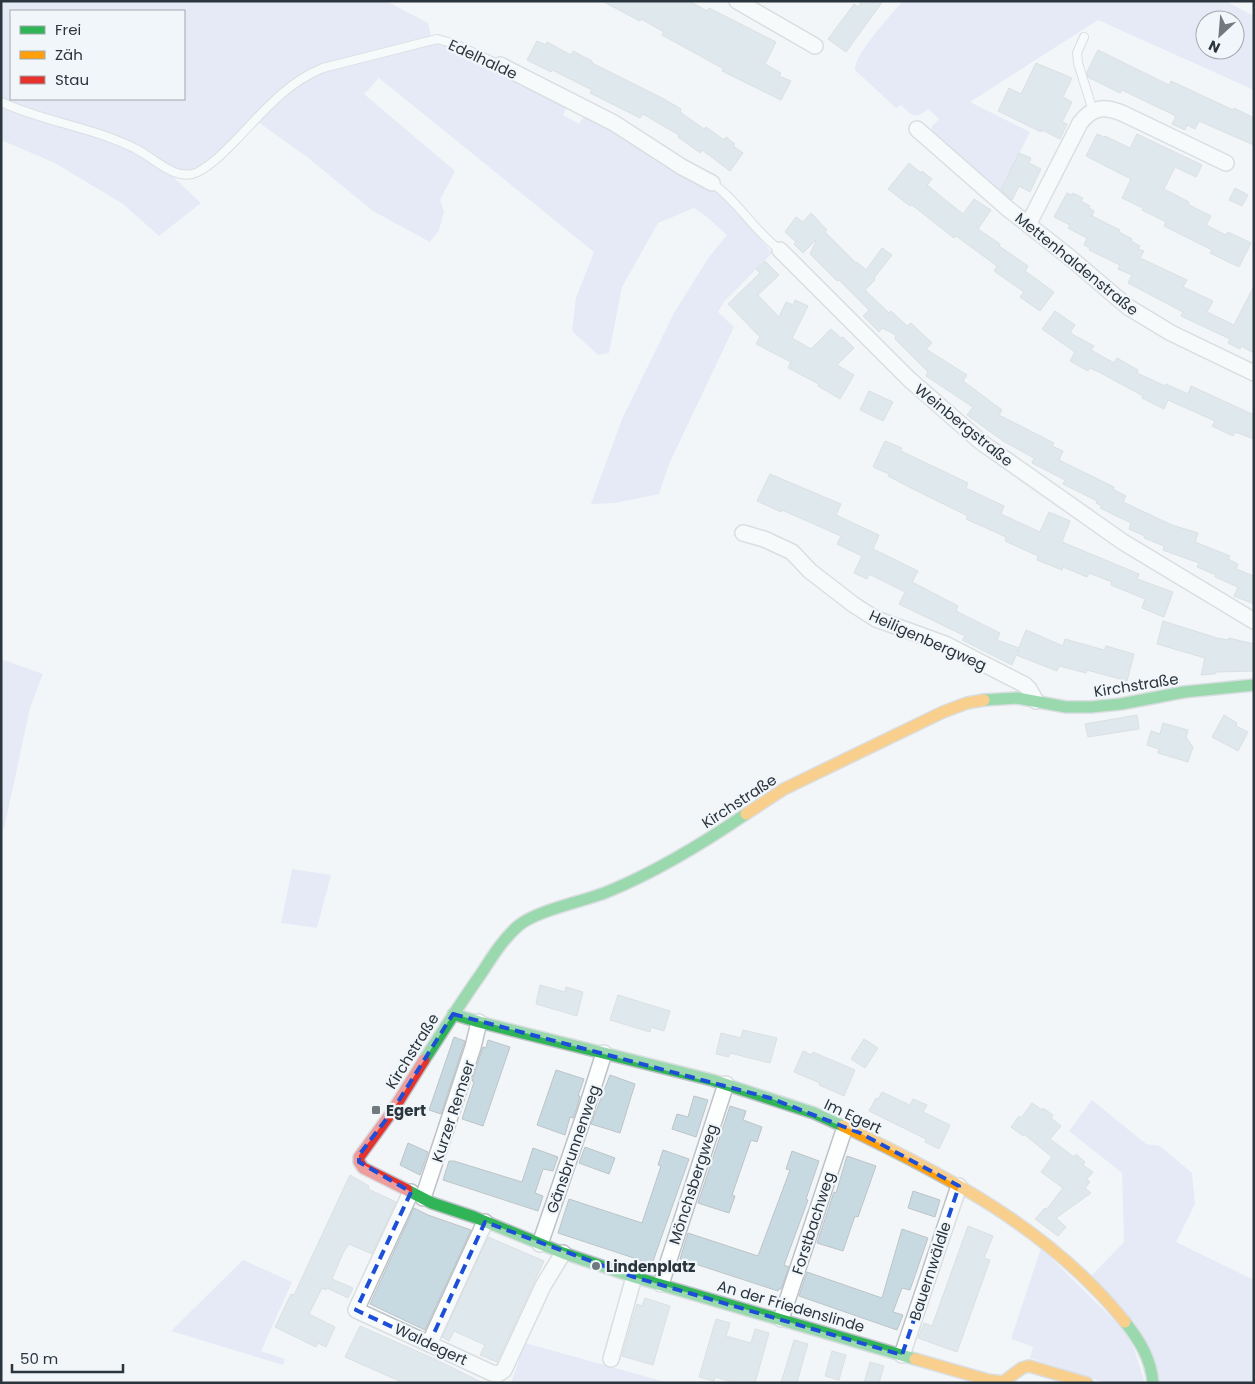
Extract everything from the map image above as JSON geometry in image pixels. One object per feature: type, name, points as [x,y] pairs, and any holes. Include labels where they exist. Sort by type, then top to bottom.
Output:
[{"type":"street","points":[[737,1],[815,46]]},
{"type":"street","name":"Edelhalde","points":[[500,65],[614,123],[682,167],[712,183]]},
{"type":"street","points":[[1028,224],[1080,124],[1094,111],[1105,108],[1117,111],[1226,163]]},
{"type":"street","name":"Mettenhaldenstraße","points":[[917,129],[1108,291],[1144,318],[1189,343],[1254,372]]},
{"type":"street","name":"Weinbergstraße","points":[[780,250],[909,379],[981,442],[1123,542],[1254,621]]},
{"type":"street","name":"Heiligenbergweg","points":[[743,533],[764,539],[792,552],[810,571],[871,617],[939,642],[1018,681],[1029,689],[1036,701]]},
{"type":"street","name":"Kirchstraße","points":[[359,1155],[391,1113],[453,1014],[504,940],[529,918],[606,892],[650,872],[714,836],[784,789],[953,708],[974,702],[1001,698],[1036,701],[1066,707],[1100,707],[1184,692],[1254,685]]},
{"type":"street","name":"Im Egert","points":[[453,1014],[726,1084],[797,1107],[845,1127],[928,1168],[1032,1232],[1071,1264],[1103,1294],[1148,1355],[1153,1383]]},
{"type":"street","name":"Kurzer Remser","points":[[417,1195],[474,1047],[479,1022]]},
{"type":"street","name":"Gänsbrunnenweg","points":[[540,1244],[604,1053]]},
{"type":"street","name":"Mönchsbergweg","points":[[661,1284],[726,1084]]},
{"type":"street","name":"Forstbachweg","points":[[781,1319],[845,1127]]},
{"type":"street","name":"An der Friedenslinde","points":[[359,1155],[359,1162],[364,1168],[417,1195],[563,1253],[634,1277],[998,1382],[1005,1381],[1022,1368],[1029,1366],[1086,1383]]},
{"type":"street","name":"Bauernwäldle","points":[[902,1355],[959,1186]]},
{"type":"street","name":"Waldegert","points":[[417,1195],[356,1310],[492,1373],[498,1374],[503,1372],[543,1286],[563,1253]]},
{"type":"street","points":[[429,1344],[485,1222]]},
{"type":"street","points":[[611,1359],[634,1277]]},
{"type":"lane","points":[[1084,36],[1077,53],[1078,63],[1094,111]]},
{"type":"lane","name":"Edelhalde","points":[[1,102],[34,115],[115,139],[138,150],[180,175],[192,174],[208,165],[285,90],[312,72],[328,66],[437,39],[455,44],[500,65]]},
{"type":"lane","name":"Weinbergstraße","points":[[712,183],[724,193],[769,242],[780,250]]},
{"type":"highlighted area","points":[[453,1014],[770,1098],[860,1133],[959,1186],[902,1355],[634,1277],[485,1222],[429,1344],[356,1310],[411,1192],[359,1162],[359,1155],[391,1113]]},
{"type":"shaded area","points":[[1,1],[386,1],[428,23],[433,44],[451,46],[568,104],[563,115],[579,124],[586,113],[705,184],[720,195],[743,218],[772,253],[724,302],[718,312],[734,327],[669,464],[659,494],[615,503],[591,504],[622,419],[674,313],[709,257],[727,235],[694,208],[658,223],[622,287],[609,353],[598,355],[572,331],[576,298],[594,252],[379,78],[364,94],[455,171],[440,200],[444,211],[439,230],[430,242],[373,211],[307,157],[258,122],[235,137],[205,163],[192,169],[177,169],[172,176],[201,203],[159,236],[123,204],[55,163],[1,140]]},
{"type":"shaded area","points":[[903,1],[1225,1],[1242,10],[1195,10],[1195,60],[1245,60],[1245,11],[1254,16],[1254,90],[1098,20],[970,102],[1030,132],[999,194],[931,132],[932,126],[939,119],[928,109],[920,115],[914,115],[901,105],[896,108],[855,70],[856,63],[883,24]]},
{"type":"shaded area","points":[[1,659],[43,674],[30,708],[4,829],[1,828]]},
{"type":"shaded area","points":[[292,869],[331,875],[317,928],[281,923]]},
{"type":"shaded area","points":[[1092,1100],[1146,1144],[1160,1146],[1192,1173],[1195,1204],[1176,1242],[1254,1280],[1254,1383],[1158,1383],[1090,1277],[1124,1242],[1122,1173],[1069,1131]]},
{"type":"shaded area","points":[[1041,1248],[1130,1336],[1145,1383],[1106,1383],[1030,1358],[1033,1347],[1011,1339]]},
{"type":"shaded area","points":[[243,1260],[292,1282],[261,1351],[285,1359],[283,1365],[171,1331]]},
{"type":"shaded area","points":[[525,1343],[669,1383],[511,1383]]},
{"type":"building","points":[[602,1],[689,1],[707,11],[709,8],[776,42],[765,64],[781,73],[779,76],[791,81],[781,100],[722,71],[724,69],[662,35],[664,32]]},
{"type":"building","points":[[862,1],[883,1],[846,52],[828,39],[854,4],[858,7]]},
{"type":"building","points":[[537,41],[546,45],[547,42],[571,55],[573,51],[592,61],[592,63],[664,99],[681,109],[680,112],[704,129],[706,127],[724,140],[726,137],[735,144],[733,146],[743,153],[730,171],[702,150],[700,153],[678,137],[679,135],[643,114],[640,118],[590,93],[592,90],[527,60]]},
{"type":"building","points":[[1098,50],[1169,85],[1171,81],[1254,118],[1254,145],[1199,121],[1195,129],[1187,125],[1185,130],[1172,124],[1176,116],[1122,90],[1120,93],[1088,77],[1087,72]]},
{"type":"building","points":[[1036,63],[1072,78],[1063,97],[1072,102],[1062,122],[1067,124],[1060,139],[998,111],[1009,88],[1021,94]]},
{"type":"building","points":[[1097,134],[1130,148],[1137,134],[1202,165],[1196,177],[1175,167],[1164,189],[1211,216],[1206,225],[1226,235],[1228,232],[1251,243],[1239,267],[1210,253],[1212,250],[1164,226],[1166,222],[1122,198],[1131,179],[1086,156]]},
{"type":"building","points":[[1019,153],[1031,158],[1029,163],[1041,169],[1030,192],[1019,186],[1012,200],[1001,190]]},
{"type":"building","points":[[909,163],[932,179],[927,185],[963,214],[974,199],[991,210],[978,229],[1028,266],[1025,271],[1054,292],[1040,311],[1020,297],[1024,292],[994,271],[997,266],[956,236],[954,238],[888,189]]},
{"type":"building","points":[[1235,188],[1248,195],[1242,206],[1229,200]]},
{"type":"building","points":[[1067,193],[1072,195],[1073,193],[1083,198],[1081,201],[1090,206],[1089,208],[1094,211],[1092,216],[1120,230],[1119,232],[1140,246],[1138,249],[1144,251],[1140,258],[1187,280],[1183,287],[1213,301],[1207,312],[1234,325],[1254,286],[1254,353],[1241,346],[1240,349],[1228,343],[1230,339],[1181,316],[1183,312],[1128,283],[1132,275],[1118,269],[1120,265],[1089,250],[1090,248],[1084,245],[1087,238],[1068,228],[1070,225],[1054,217]]},
{"type":"building","points":[[811,213],[827,230],[825,232],[856,263],[866,270],[882,248],[892,255],[874,278],[875,280],[865,290],[889,313],[891,311],[907,326],[911,323],[932,343],[926,349],[967,375],[963,381],[1002,410],[999,415],[1054,443],[1052,446],[1063,451],[1059,460],[1114,487],[1113,489],[1126,496],[1123,502],[1172,525],[1198,533],[1195,542],[1230,556],[1228,559],[1238,564],[1236,569],[1254,576],[1254,604],[1234,596],[1238,587],[1197,567],[1199,563],[1163,550],[1164,546],[1144,538],[1145,536],[1129,529],[1131,523],[1100,508],[1102,506],[1096,503],[1097,501],[1063,484],[1065,480],[1032,463],[1034,458],[1003,441],[967,415],[973,407],[926,376],[928,372],[895,339],[896,335],[882,328],[879,332],[863,316],[869,310],[810,254],[817,239],[803,253],[794,244],[796,242],[785,232],[796,217],[803,222]]},
{"type":"building","points":[[765,261],[779,275],[758,295],[779,317],[786,302],[793,305],[795,300],[808,306],[792,338],[811,349],[831,329],[854,348],[837,365],[854,375],[840,399],[818,386],[819,384],[788,368],[791,362],[756,344],[760,337],[728,304],[760,273],[756,269]]},
{"type":"building","points":[[1055,311],[1075,325],[1070,333],[1094,346],[1091,350],[1114,363],[1117,358],[1138,370],[1137,373],[1165,386],[1166,384],[1188,394],[1191,386],[1254,415],[1254,439],[1235,432],[1233,436],[1212,426],[1215,421],[1168,400],[1164,409],[1097,371],[1090,368],[1088,371],[1070,361],[1075,352],[1042,329]]},
{"type":"building","points":[[869,391],[893,402],[883,421],[860,410]]},
{"type":"building","points":[[885,441],[902,448],[901,451],[968,483],[966,488],[1004,506],[1001,514],[1040,532],[1049,512],[1070,521],[1062,542],[1139,574],[1137,579],[1173,592],[1164,617],[1142,608],[1145,599],[1111,585],[1112,582],[1089,573],[1087,577],[1063,567],[1062,570],[1037,560],[1038,556],[1005,541],[1006,537],[966,519],[968,516],[873,467]]},
{"type":"building","points":[[770,474],[841,504],[836,515],[879,535],[873,549],[918,571],[912,582],[958,606],[956,611],[1000,633],[997,640],[1019,648],[1026,630],[1063,646],[1065,639],[1104,650],[1106,646],[1134,654],[1127,681],[1087,670],[1086,673],[1059,666],[1057,671],[1016,655],[1012,665],[962,640],[965,636],[899,604],[905,592],[869,574],[867,579],[854,573],[862,556],[837,544],[841,536],[757,501]]},
{"type":"building","points":[[1163,621],[1217,638],[1228,640],[1229,638],[1254,644],[1254,671],[1216,672],[1215,674],[1201,675],[1205,658],[1157,644]]},
{"type":"building","points":[[1137,715],[1139,729],[1088,737],[1085,724]]},
{"type":"building","points":[[1224,715],[1237,723],[1236,726],[1248,732],[1238,751],[1212,737]]},
{"type":"building","points":[[1163,723],[1188,730],[1186,737],[1193,747],[1188,762],[1158,753],[1159,749],[1147,745],[1151,731],[1160,734]]},
{"type":"building","points":[[540,985],[565,992],[566,987],[583,992],[577,1016],[536,1004]]},
{"type":"building","points":[[618,995],[670,1011],[664,1031],[651,1027],[650,1032],[610,1020]]},
{"type":"building","points":[[743,1030],[777,1038],[770,1063],[730,1053],[729,1057],[716,1054],[721,1033],[741,1038]]},
{"type":"building","points":[[454,1037],[465,1041],[441,1114],[429,1110]]},
{"type":"building","points":[[864,1039],[878,1048],[865,1068],[851,1059]]},
{"type":"building","points":[[488,1040],[510,1047],[483,1126],[462,1119],[483,1047],[486,1048]]},
{"type":"building","points":[[803,1051],[812,1055],[813,1052],[855,1070],[844,1096],[794,1072]]},
{"type":"building","points":[[556,1070],[584,1079],[578,1096],[580,1096],[576,1110],[573,1118],[570,1117],[565,1135],[537,1125]]},
{"type":"building","points":[[610,1075],[635,1084],[620,1133],[591,1124]]},
{"type":"building","points":[[882,1092],[910,1105],[913,1099],[927,1105],[923,1112],[950,1125],[939,1149],[925,1142],[926,1139],[869,1111],[876,1098],[878,1099]]},
{"type":"building","points":[[694,1096],[708,1100],[696,1137],[672,1129],[677,1114],[688,1117]]},
{"type":"building","points":[[1032,1103],[1053,1115],[1051,1118],[1061,1126],[1050,1139],[1074,1157],[1076,1154],[1085,1162],[1083,1165],[1093,1172],[1087,1179],[1090,1182],[1085,1188],[1091,1193],[1056,1218],[1066,1227],[1058,1236],[1035,1219],[1045,1208],[1046,1210],[1063,1188],[1041,1172],[1052,1157],[1025,1135],[1023,1136],[1011,1127],[1019,1116],[1021,1118]]},
{"type":"building","points":[[730,1106],[746,1111],[743,1120],[762,1127],[757,1142],[751,1140],[732,1195],[735,1196],[729,1213],[698,1203]]},
{"type":"building","points":[[408,1143],[428,1152],[420,1175],[400,1165]]},
{"type":"building","points":[[585,1147],[615,1158],[609,1174],[579,1163]]},
{"type":"building","points":[[533,1148],[558,1157],[553,1171],[543,1169],[535,1193],[543,1196],[538,1211],[443,1180],[449,1161],[454,1161],[522,1182]]},
{"type":"building","points":[[663,1150],[689,1159],[652,1264],[558,1233],[569,1199],[642,1223],[661,1166],[658,1165]]},
{"type":"building","points":[[792,1151],[819,1161],[806,1199],[808,1200],[784,1265],[789,1267],[781,1289],[778,1291],[680,1259],[688,1233],[758,1256],[790,1170],[786,1169]]},
{"type":"building","points":[[847,1156],[876,1166],[858,1217],[855,1216],[843,1251],[817,1243],[834,1192],[836,1193]]},
{"type":"building","points":[[350,1175],[369,1186],[368,1189],[396,1202],[372,1254],[349,1244],[343,1253],[332,1279],[353,1288],[348,1298],[327,1288],[326,1290],[322,1288],[309,1314],[335,1327],[326,1347],[318,1343],[316,1347],[275,1327],[291,1294],[294,1295]]},
{"type":"building","points":[[913,1191],[940,1200],[935,1217],[908,1208]]},
{"type":"building","points":[[414,1208],[471,1230],[425,1330],[370,1304]]},
{"type":"building","points":[[968,1226],[993,1236],[984,1258],[990,1260],[957,1352],[918,1338],[924,1323],[932,1326]]},
{"type":"building","points":[[902,1229],[928,1238],[910,1290],[902,1288],[893,1312],[903,1315],[897,1330],[799,1296],[807,1272],[882,1298]]},
{"type":"building","points":[[488,1237],[544,1261],[497,1362],[480,1355],[485,1345],[454,1331],[449,1341],[442,1337]]},
{"type":"building","points":[[645,1298],[670,1306],[653,1365],[622,1356],[637,1304],[642,1306]]},
{"type":"building","points":[[716,1319],[730,1323],[726,1336],[751,1343],[755,1329],[769,1333],[755,1383],[736,1383],[715,1377],[714,1381],[699,1377]]},
{"type":"building","points":[[360,1326],[483,1383],[404,1383],[345,1357]]},
{"type":"building","points":[[794,1340],[808,1344],[797,1383],[781,1383]]},
{"type":"building","points":[[832,1351],[846,1355],[839,1380],[825,1376]]},
{"type":"building","points":[[870,1362],[884,1366],[879,1383],[864,1383]]},
{"type":"traffic: fast","points":[[984,700],[1017,698],[1066,707],[1091,707],[1121,704],[1184,692],[1254,685]]},
{"type":"traffic: fast","points":[[424,1060],[494,955],[518,926],[536,915],[597,896],[643,876],[696,847],[746,814]]},
{"type":"traffic: fast","points":[[453,1014],[712,1080],[814,1113],[843,1126]]},
{"type":"traffic: fast","points":[[407,1190],[432,1203],[474,1217],[563,1253],[634,1277],[915,1359]]},
{"type":"traffic: fast","points":[[1125,1322],[1144,1351],[1150,1366],[1153,1383]]},
{"type":"traffic: slow","points":[[746,814],[784,789],[943,712],[967,703],[984,700]]},
{"type":"traffic: slow","points":[[843,1126],[921,1165],[996,1208],[1064,1260],[1096,1289],[1125,1322]]},
{"type":"traffic: slow","points":[[915,1359],[988,1380],[1003,1382],[1022,1368],[1029,1366],[1087,1383]]},
{"type":"traffic: jam","points":[[407,1190],[363,1168],[359,1162],[359,1157],[391,1113],[424,1060]]},
{"type":"place","name":"Egert","points":[[376,1110]]},
{"type":"place","name":"Lindenplatz","points":[[596,1266]]}]
